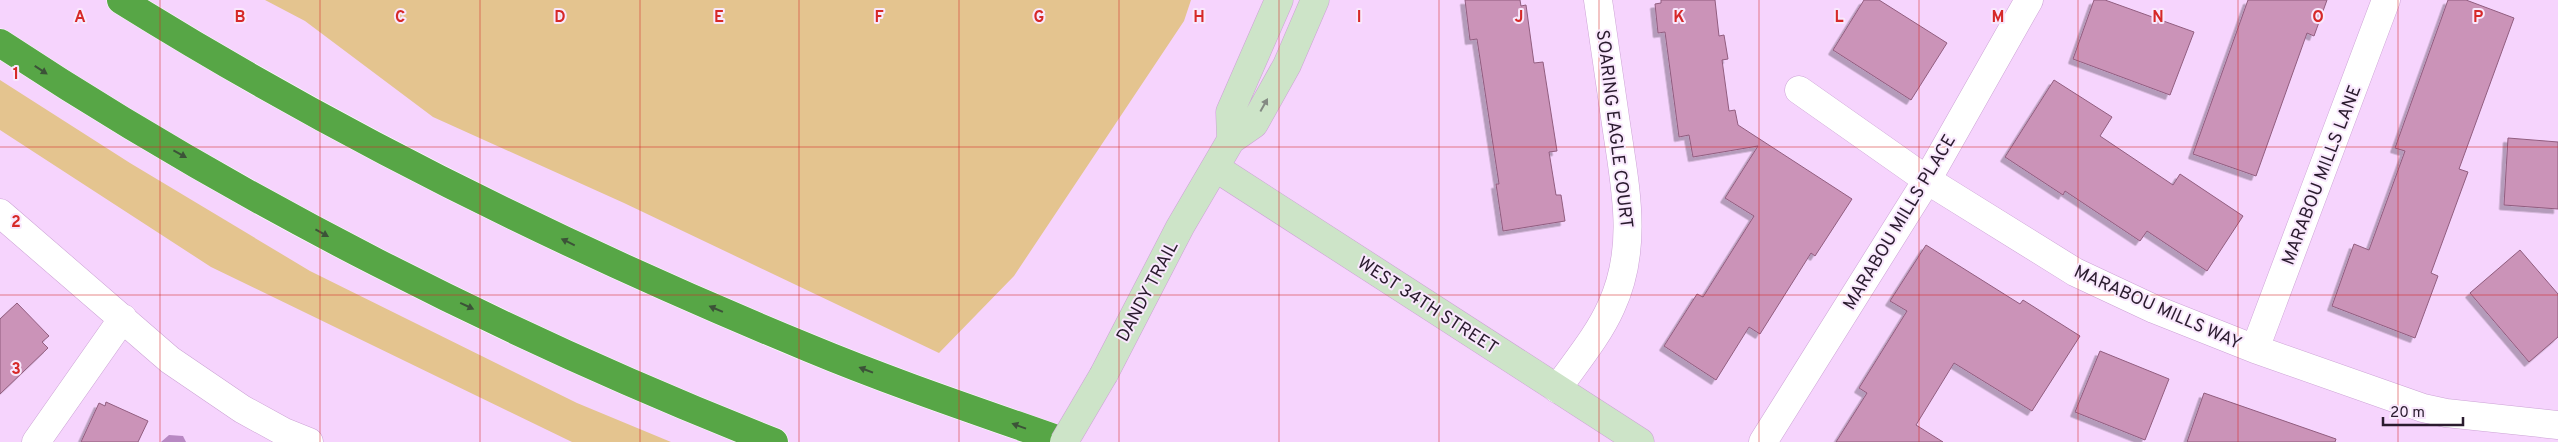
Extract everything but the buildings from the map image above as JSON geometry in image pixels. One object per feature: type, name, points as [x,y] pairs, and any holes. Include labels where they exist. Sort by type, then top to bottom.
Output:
[{"type":"highway","points":[[121,0],[217,57],[429,174],[590,253],[811,349],[1065,442]]},
{"type":"highway","points":[[0,43],[158,141],[333,238],[451,299],[638,386],[774,442]]},
{"type":"main road","points":[[1231,140],[1230,112],[1279,0]]},
{"type":"main road","name":"DANDY TRAIL","points":[[1065,442],[1104,374],[1180,227],[1231,140],[1254,124],[1287,65],[1315,0]]},
{"type":"main road","name":"WEST 34TH STREET","points":[[1216,168],[1640,442]]},
{"type":"street","name":"SOARING EAGLE COURT","points":[[1557,389],[1600,327],[1612,306],[1624,270],[1628,245],[1626,195],[1598,0]]},
{"type":"street","name":"MARABOU MILLS PLACE","points":[[1764,442],[1927,180],[2029,0]]},
{"type":"street","name":"MARABOU MILLS LANE","points":[[2255,349],[2386,0]]},
{"type":"street","name":"MARABOU MILLS WAY","points":[[1799,90],[1927,180],[2075,272],[2154,309],[2255,349],[2431,410],[2558,424]]},
{"type":"street","points":[[0,213],[170,360],[205,386],[271,425],[309,442]]},
{"type":"street","points":[[36,442],[123,318]]},
{"type":"shaded area","points":[[265,0],[1191,0],[1184,21],[1014,276],[939,353],[624,203],[433,117],[305,21]]},
{"type":"shaded area","points":[[0,80],[130,163],[310,271],[577,403],[671,442],[572,442],[211,267],[0,130]]},
{"type":"shaded area","points":[[169,435],[183,436],[186,442],[161,442]]}]
